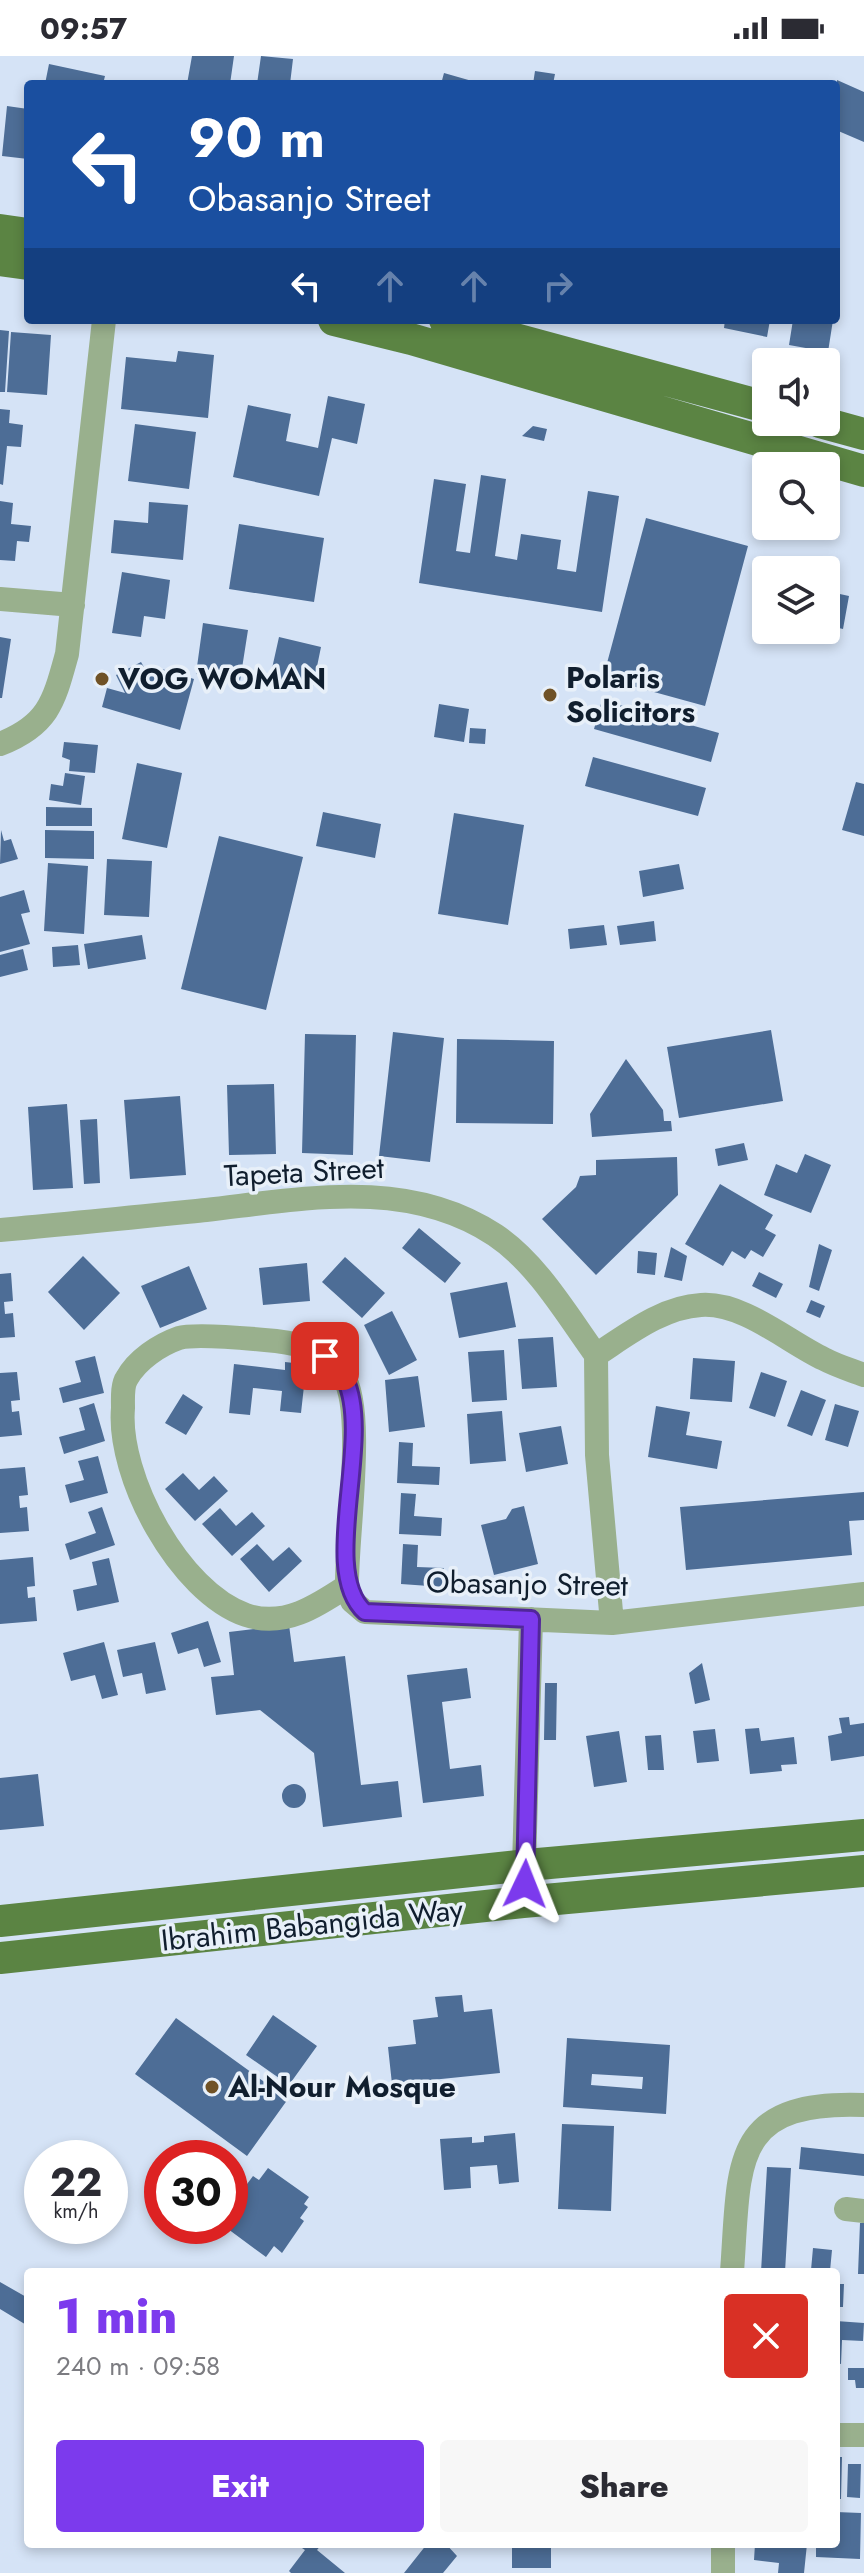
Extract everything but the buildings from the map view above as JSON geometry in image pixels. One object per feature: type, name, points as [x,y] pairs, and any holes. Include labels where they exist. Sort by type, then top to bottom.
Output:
[{"type":"main road","points":[[0,230],[24,233]]},
{"type":"main road","points":[[0,260],[24,263]]},
{"type":"main road","points":[[350,324],[864,471]]},
{"type":"main road","points":[[460,324],[752,403]]},
{"type":"main road","points":[[840,427],[864,434]]},
{"type":"main road","name":"Ibrahim Babangida Way","points":[[0,1921],[527,1865],[864,1835]]},
{"type":"main road","name":"Ibrahim Babangida Way","points":[[0,1958],[523,1902],[864,1871]]},
{"type":"street","points":[[0,744],[38,723],[54,701],[67,654],[104,324]]},
{"type":"street","points":[[0,599],[73,605]]},
{"type":"street","name":"Tapeta Street","points":[[0,1230],[315,1198],[372,1195],[419,1202],[462,1216],[497,1236],[542,1281],[596,1355]]},
{"type":"street","points":[[612,1623],[597,1455],[596,1355],[637,1328],[669,1313],[702,1304],[738,1312],[825,1360],[864,1375]]},
{"type":"street","points":[[181,1338],[297,1344],[325,1356],[344,1377],[354,1407],[347,1586],[309,1611],[261,1618],[245,1615],[196,1582],[147,1514],[130,1474],[121,1423],[125,1380],[150,1353],[181,1338]]},
{"type":"street","name":"Obasanjo Street","points":[[347,1586],[352,1601],[365,1612],[612,1623],[864,1594]]},
{"type":"street","points":[[523,1902],[527,1865],[525,1786],[531,1619]]},
{"type":"street","points":[[732,2268],[739,2173],[749,2143],[763,2127],[783,2114],[809,2106],[864,2105]]},
{"type":"street","points":[[840,2435],[864,2435]]},
{"type":"street","points":[[723,2548],[723,2573]]},
{"type":"place","name":"VOG WOMAN","points":[[102,679]]},
{"type":"place","name":"Polaris Solicitors","points":[[550,695]]},
{"type":"place","name":"Al-Nour Mosque","points":[[212,2087]]},
{"type":"route","points":[[325,1356],[344,1377],[354,1407],[346,1554],[347,1586],[352,1601],[365,1612],[531,1619],[525,1884]]}]
